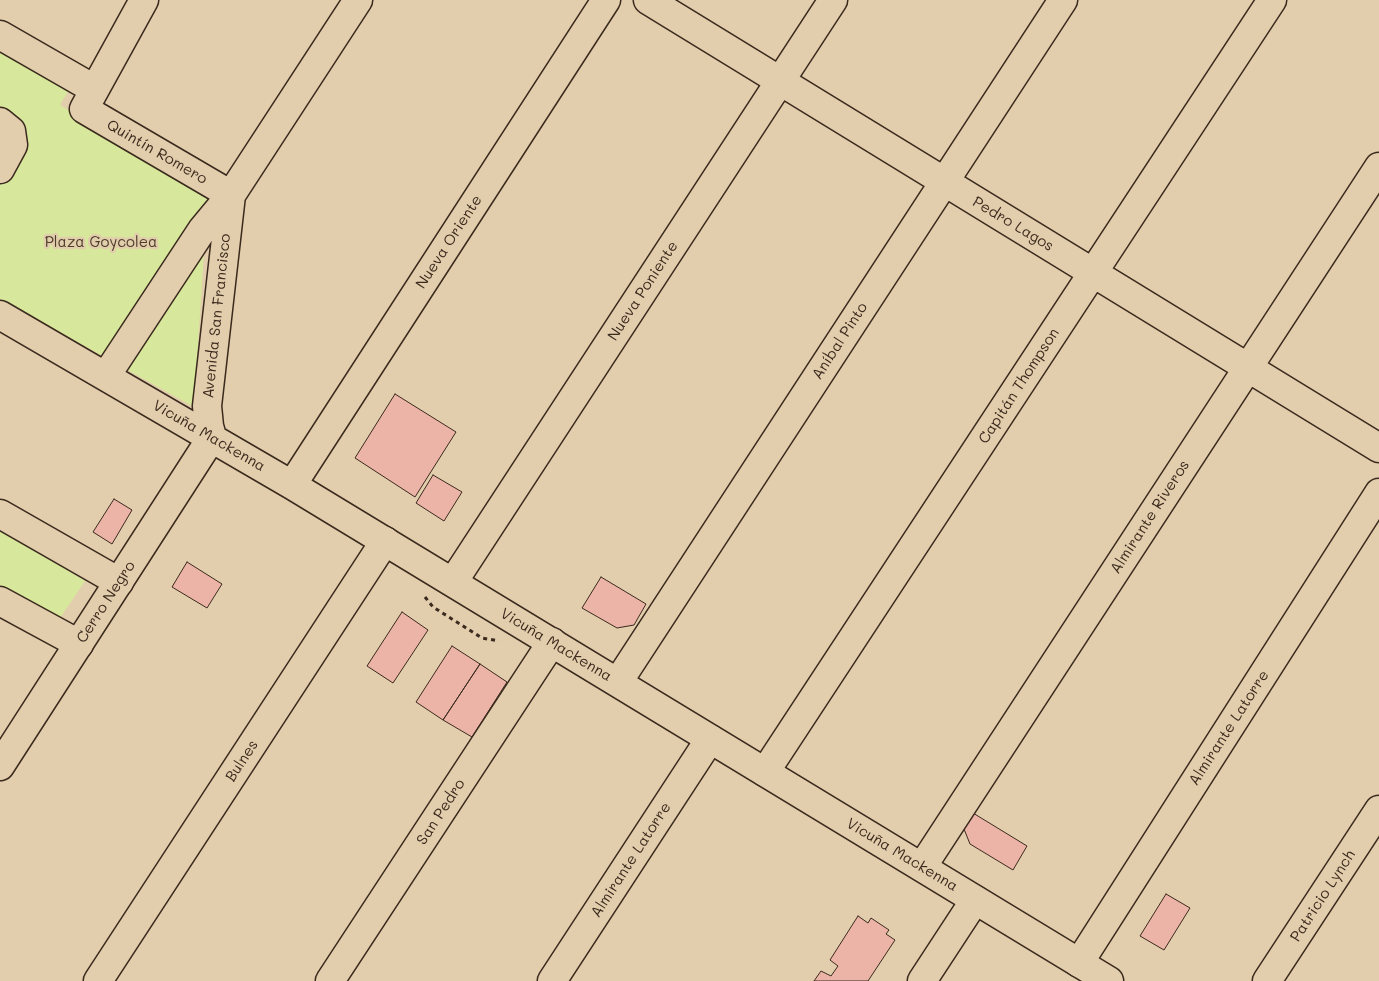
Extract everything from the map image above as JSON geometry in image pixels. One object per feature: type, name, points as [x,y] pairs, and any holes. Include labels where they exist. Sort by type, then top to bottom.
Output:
[{"type":"street","points":[[89,99],[144,0]]},
{"type":"street","name":"Avenida San Francisco","points":[[106,376],[202,230],[231,195],[358,0]]},
{"type":"street","name":"Nueva Oriente","points":[[292,484],[606,0]]},
{"type":"street","name":"Pedro Lagos","points":[[648,0],[1379,448]]},
{"type":"street","name":"Nueva Poniente","points":[[453,582],[833,0]]},
{"type":"street","name":"Aníbal Pinto","points":[[618,682],[1063,0]]},
{"type":"street","name":"Capitán Thompson","points":[[765,772],[1272,0]]},
{"type":"street","name":"Quintín Romero","points":[[0,35],[89,99],[231,195]]},
{"type":"street","points":[[0,122],[11,131],[14,145],[0,169]]},
{"type":"street","name":"Almirante Riveros","points":[[922,867],[1379,167]]},
{"type":"street","name":"Avenida San Francisco","points":[[212,437],[207,406],[231,195]]},
{"type":"street","name":"Vicuña Mackenna","points":[[0,315],[292,484],[1109,981]]},
{"type":"street","name":"Cerro Negro","points":[[0,766],[212,437]]},
{"type":"street","name":"Almirante Latorre","points":[[1078,963],[1379,493]]},
{"type":"street","points":[[0,514],[119,582]]},
{"type":"street","name":"Bulnes","points":[[98,981],[385,541]]},
{"type":"street","points":[[0,601],[79,644]]},
{"type":"street","name":"San Pedro","points":[[330,981],[552,642]]},
{"type":"street","name":"Almirante Latorre","points":[[552,981],[710,738]]},
{"type":"street","name":"Patricio Lynch","points":[[1267,981],[1379,810]]},
{"type":"street","points":[[922,981],[975,900]]},
{"type":"green space","name":"Plaza Goycolea","points":[[0,50],[69,90],[60,105],[208,191],[194,407],[0,299]]},
{"type":"green space","points":[[0,529],[85,581],[58,621],[0,589]]},
{"type":"building","points":[[395,394],[456,432],[415,497],[355,458]]},
{"type":"building","points":[[433,475],[462,492],[444,521],[416,503]]},
{"type":"building","points":[[114,499],[132,510],[112,544],[93,532]]},
{"type":"building","points":[[187,562],[222,584],[207,608],[172,587]]},
{"type":"building","points":[[601,577],[646,604],[634,625],[617,628],[582,608]]},
{"type":"building","points":[[402,612],[428,630],[393,683],[367,666]]},
{"type":"building","points":[[452,646],[480,664],[443,720],[416,702]]},
{"type":"building","points":[[480,664],[507,682],[472,737],[443,720]]},
{"type":"building","points":[[973,813],[1027,846],[1013,870],[970,844],[964,829]]},
{"type":"building","points":[[1166,894],[1190,908],[1164,950],[1140,936]]},
{"type":"building","points":[[858,916],[868,923],[871,918],[889,930],[886,934],[895,940],[868,981],[814,981],[821,971],[831,976],[838,966],[830,960]]}]
